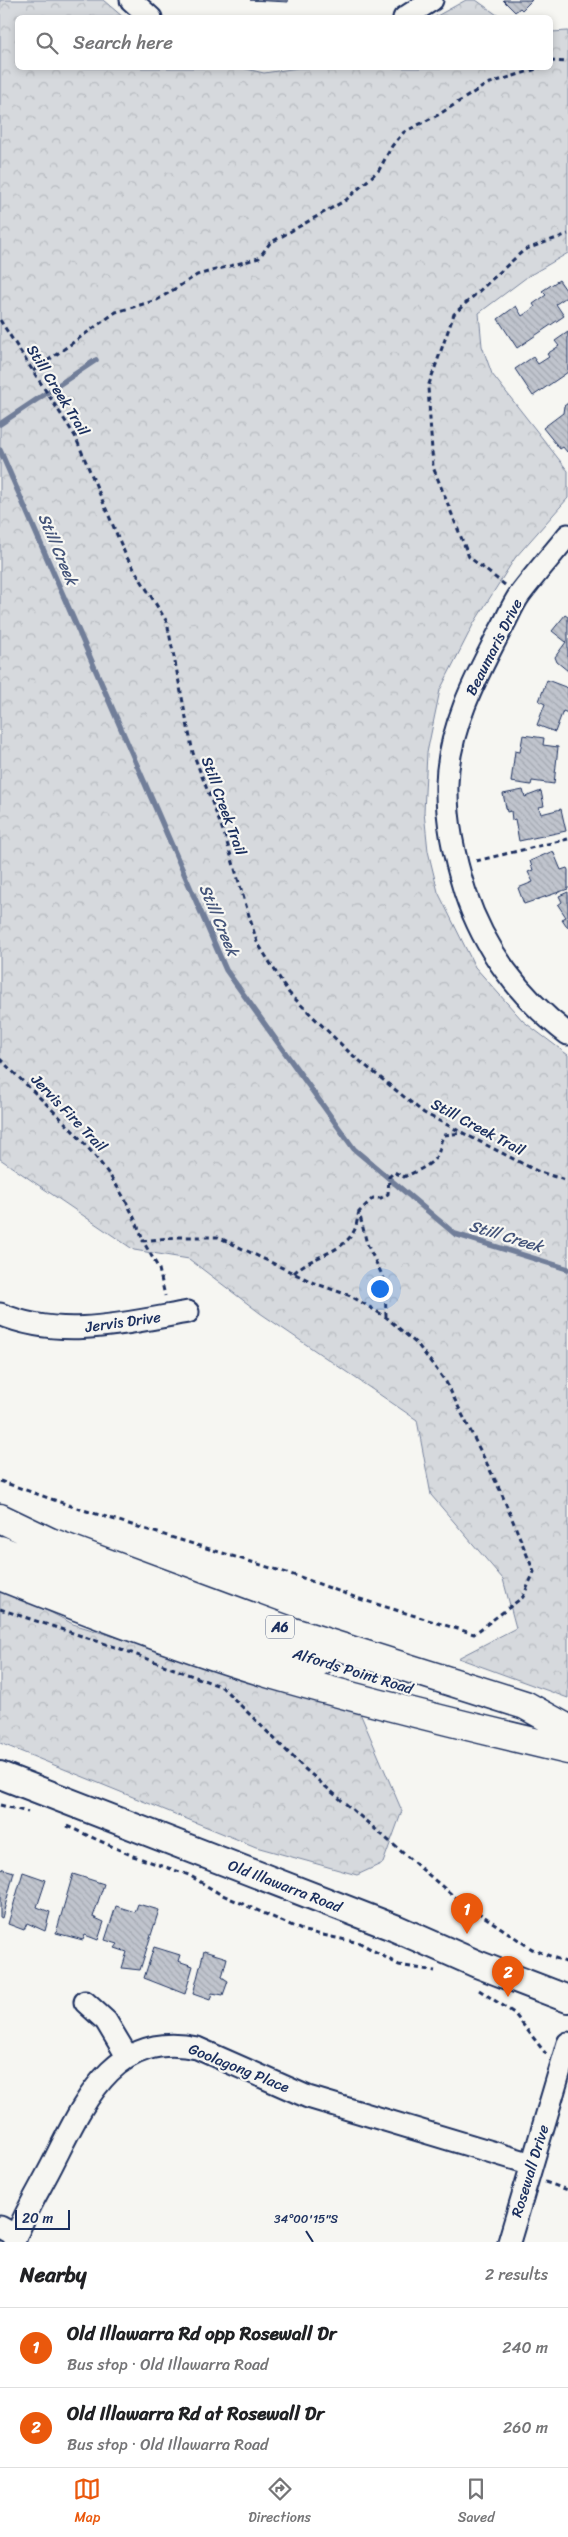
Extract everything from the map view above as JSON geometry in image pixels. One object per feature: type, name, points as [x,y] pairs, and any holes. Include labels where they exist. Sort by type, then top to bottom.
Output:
[{"type":"highway","name":"A6","points":[[0,1518],[50,1542],[290,1631],[525,1705],[566,1734]]},
{"type":"highway","name":"Alfords Point Road","points":[[0,1550],[117,1596],[406,1689],[566,1734]]},
{"type":"highway","name":"Alfords Point Road","points":[[0,1576],[88,1611],[273,1674],[463,1725],[566,1734]]},
{"type":"street","points":[[130,0],[148,15]]},
{"type":"street","points":[[409,15],[432,0]]},
{"type":"street","name":"Beaumaris Drive","points":[[568,535],[519,596],[479,671],[456,733],[447,783],[449,828],[456,865],[474,918],[497,959],[526,998],[568,1034]]},
{"type":"street","name":"Jervis Drive","points":[[0,1314],[57,1328],[107,1327],[188,1312]]},
{"type":"street","name":"Old Illawarra Road","points":[[0,1775],[395,1928],[477,1964],[568,2000]]},
{"type":"street","points":[[85,2002],[106,2021],[127,2056]]},
{"type":"street","name":"Goolagong Place","points":[[10,2235],[88,2099],[105,2075],[127,2056],[148,2047],[181,2044],[196,2048],[324,2102],[532,2164]]},
{"type":"street","name":"Rosewall Drive","points":[[509,2242],[566,2051]]},
{"type":"path","points":[[553,61],[568,62]]},
{"type":"path","points":[[33,371],[116,312],[157,300],[197,275],[259,258],[270,244],[346,200],[379,170],[392,146],[404,132],[438,115],[487,84],[533,70]]},
{"type":"path","points":[[519,596],[469,557],[433,467],[428,387],[454,314],[524,250],[568,234]]},
{"type":"path","name":"Still Creek Trail","points":[[0,320],[75,436],[126,556],[167,622],[192,753],[225,836],[257,942],[289,993],[350,1053],[424,1113],[537,1170],[568,1181]]},
{"type":"path","points":[[456,865],[568,839]]},
{"type":"path","name":"Jervis Fire Trail","points":[[0,1058],[92,1151],[108,1172],[136,1218],[143,1241],[159,1269],[165,1298],[188,1312]]},
{"type":"path","points":[[294,1273],[305,1263],[327,1254],[347,1240],[355,1229],[359,1212],[373,1198],[388,1194],[389,1178],[394,1172],[404,1177],[425,1168],[439,1152],[440,1141],[444,1135],[464,1133]]},
{"type":"path","points":[[359,1212],[367,1244],[385,1281],[386,1317]]},
{"type":"path","points":[[0,1481],[77,1508],[300,1577],[360,1599],[474,1634],[523,1597],[534,1572],[500,1492],[446,1382],[418,1345],[386,1317],[351,1296],[294,1273],[218,1237],[177,1237],[143,1241]]},
{"type":"path","points":[[0,1609],[121,1650],[222,1688],[305,1769],[451,1894],[532,1949],[568,1963]]},
{"type":"path","points":[[0,1805],[32,1813]]},
{"type":"path","points":[[64,1825],[133,1856],[189,1874],[220,1894],[304,1931],[318,1936],[360,1943],[400,1965],[441,1972]]},
{"type":"path","points":[[477,1988],[514,2012],[543,2053],[566,2051]]},
{"type":"green space","points":[[0,0],[103,0],[121,15],[15,15],[15,70],[251,70],[264,73],[284,70],[553,70],[553,32],[568,31],[568,253],[527,277],[479,313],[482,346],[492,374],[568,471],[568,498],[515,558],[474,623],[440,690],[427,753],[424,812],[428,851],[438,892],[475,967],[523,1021],[568,1055],[568,1698],[458,1658],[516,1628],[503,1579],[431,1495],[417,1420],[260,1313],[189,1259],[134,1250],[0,1159]]},
{"type":"green space","points":[[466,0],[476,0],[497,15],[439,15]]},
{"type":"green space","points":[[0,1586],[73,1624],[360,1713],[402,1811],[383,1863],[357,1875],[256,1847],[0,1743]]},
{"type":"building","points":[[250,0],[288,0],[288,2]]},
{"type":"building","points":[[503,0],[532,0],[522,10],[520,8],[515,12]]},
{"type":"building","points":[[559,280],[568,293],[568,296],[556,304],[564,316],[517,348],[498,319],[516,306],[522,316],[535,307],[533,304],[546,295],[542,291]]},
{"type":"building","points":[[568,332],[568,372],[533,396],[515,369],[533,357],[538,364],[549,357],[547,354],[559,346],[555,341]]},
{"type":"building","points":[[568,403],[567,452],[563,447],[560,449],[543,428],[563,413],[564,406]]},
{"type":"building","points":[[565,615],[568,617],[568,671],[557,662],[555,657],[566,642],[552,631]]},
{"type":"building","points":[[547,680],[568,688],[568,713],[563,711],[555,732],[537,725],[545,704],[539,701]]},
{"type":"building","points":[[523,735],[544,738],[543,745],[558,747],[554,784],[532,781],[531,785],[511,782],[515,751],[520,752]]},
{"type":"building","points":[[523,790],[525,797],[541,791],[544,806],[539,807],[541,814],[561,809],[566,831],[519,841],[515,819],[512,820],[511,811],[507,812],[503,794]]},
{"type":"building","points":[[553,851],[561,870],[567,868],[568,870],[568,889],[524,904],[518,888],[533,882],[528,872],[533,870],[530,861]]},
{"type":"building","points":[[568,892],[568,928],[562,919],[566,917],[558,905],[562,902],[559,896]]},
{"type":"building","points":[[0,1868],[14,1872],[2,1918],[0,1917]]},
{"type":"building","points":[[23,1872],[46,1880],[37,1907],[50,1912],[45,1931],[27,1923],[24,1930],[8,1924]]},
{"type":"building","points":[[73,1874],[104,1884],[93,1917],[104,1922],[98,1940],[85,1935],[83,1940],[56,1933]]},
{"type":"building","points":[[138,1904],[159,1910],[140,1970],[122,1968],[127,1952],[115,1948],[118,1944],[105,1940],[116,1906],[135,1912]]},
{"type":"building","points":[[154,1947],[180,1955],[178,1961],[193,1966],[185,1994],[144,1978]]},
{"type":"building","points":[[204,1951],[227,1958],[222,1977],[228,1981],[223,1995],[212,1993],[210,2000],[193,1994]]},
{"type":"waterway","points":[[0,424],[96,360]]},
{"type":"waterway","name":"Still Creek","points":[[0,450],[226,970],[354,1149],[455,1234],[568,1269]]},
{"type":"place","name":"Old Illawarra Rd opp Rosewall Dr","points":[[467,1934]]},
{"type":"place","name":"Old Illawarra Rd at Rosewall Dr","points":[[508,1997]]}]
